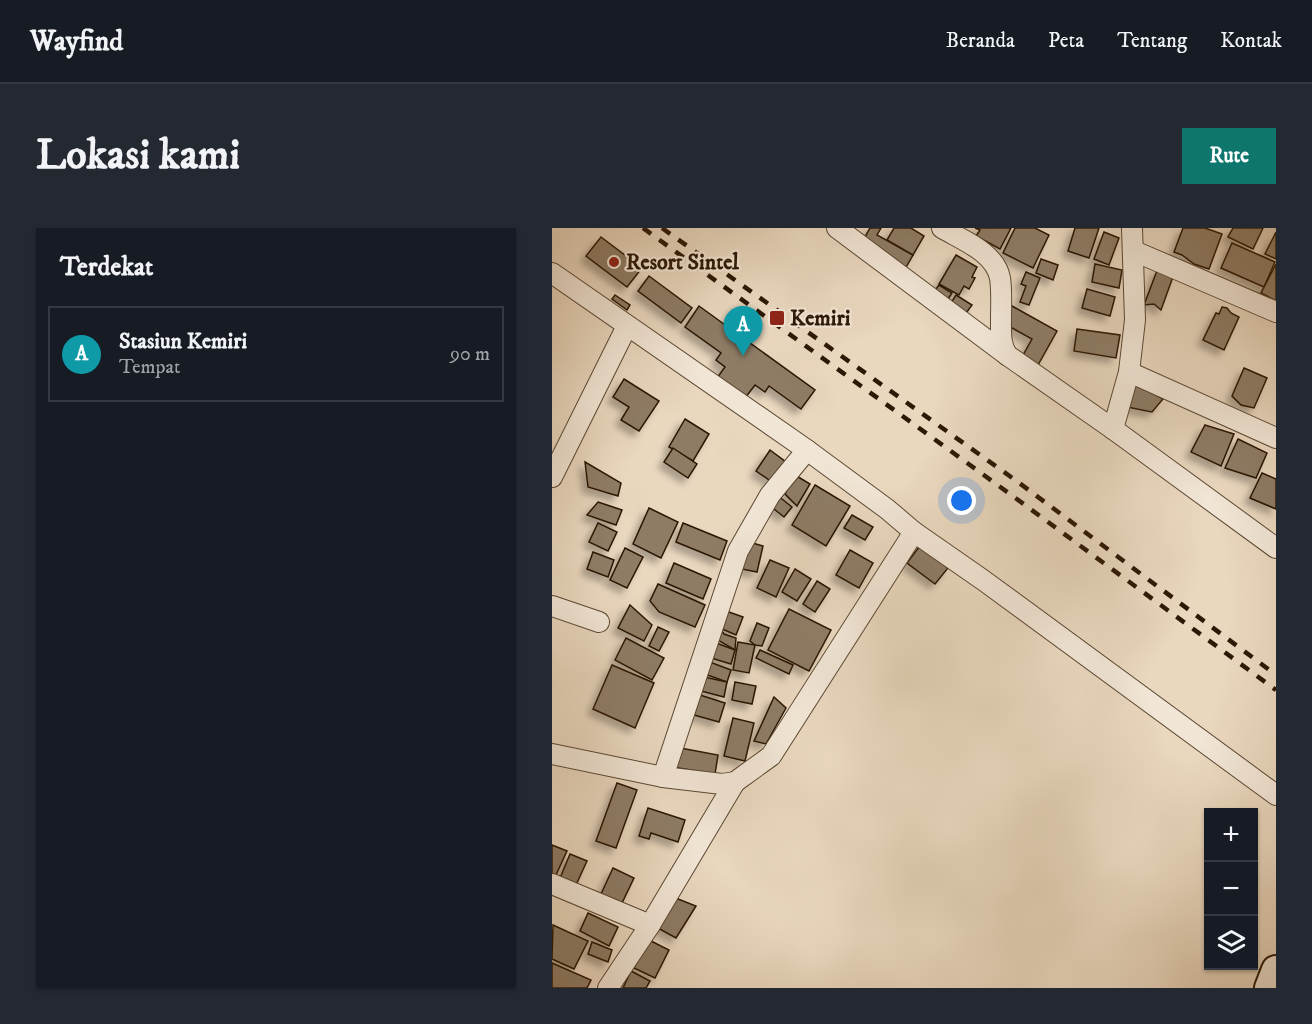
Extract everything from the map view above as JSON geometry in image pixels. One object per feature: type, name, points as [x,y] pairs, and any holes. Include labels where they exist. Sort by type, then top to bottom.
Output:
[{"type":"main road","points":[[1269,988],[1276,970]]},
{"type":"street","points":[[837,228],[1007,355],[1276,548]]},
{"type":"street","points":[[942,228],[984,254],[997,268],[1001,287],[1002,342],[1007,355]]},
{"type":"street","points":[[1113,429],[1130,372],[1135,320],[1132,228]]},
{"type":"street","points":[[1134,251],[1276,312]]},
{"type":"street","points":[[552,273],[807,450],[887,509],[914,532],[1276,795]]},
{"type":"street","points":[[552,477],[627,326]]},
{"type":"street","points":[[1130,372],[1276,438]]},
{"type":"street","points":[[663,777],[740,545],[770,495],[807,450]]},
{"type":"street","points":[[608,988],[650,924],[735,782],[771,756],[914,532]]},
{"type":"street","points":[[552,606],[598,622]]},
{"type":"street","points":[[552,754],[663,777],[722,784],[735,782]]},
{"type":"street","points":[[552,884],[650,924]]},
{"type":"building","points":[[870,228],[881,228],[877,235],[913,255],[905,269],[861,244]]},
{"type":"building","points":[[894,228],[911,228],[924,236],[913,255],[887,240]]},
{"type":"building","points":[[975,228],[1011,228],[1000,249],[976,236],[980,230]]},
{"type":"building","points":[[1015,228],[1035,228],[1049,235],[1033,268],[1003,253]]},
{"type":"building","points":[[1075,228],[1099,228],[1089,258],[1068,251]]},
{"type":"building","points":[[1183,228],[1205,228],[1222,234],[1209,269],[1194,264],[1174,252]]},
{"type":"building","points":[[1233,228],[1263,228],[1253,249],[1228,237]]},
{"type":"building","points":[[1104,232],[1119,238],[1109,265],[1094,259]]},
{"type":"building","points":[[1276,232],[1276,259],[1265,254]]},
{"type":"building","name":"Resort Sintel","points":[[601,237],[642,268],[627,287],[586,256]]},
{"type":"building","points":[[1232,243],[1275,262],[1264,287],[1221,268]]},
{"type":"building","points":[[956,255],[977,267],[972,277],[975,278],[969,289],[964,286],[959,295],[939,284]]},
{"type":"building","points":[[1041,259],[1058,265],[1053,280],[1036,273]]},
{"type":"building","points":[[1095,264],[1122,270],[1119,288],[1092,282]]},
{"type":"building","points":[[1276,264],[1276,301],[1261,293]]},
{"type":"building","points":[[1158,268],[1174,274],[1161,310],[1154,304],[1144,305]]},
{"type":"building","points":[[1026,272],[1040,278],[1029,305],[1020,302],[1026,286],[1021,284]]},
{"type":"building","points":[[649,276],[692,308],[681,323],[638,291]]},
{"type":"building","points":[[939,285],[952,293],[946,302],[933,293]]},
{"type":"building","points":[[1087,289],[1115,297],[1110,316],[1082,308]]},
{"type":"building","points":[[615,295],[630,305],[627,310],[612,299]]},
{"type":"building","points":[[956,295],[972,305],[964,316],[949,306]]},
{"type":"building","points":[[699,306],[815,390],[801,409],[769,386],[765,392],[755,385],[745,398],[717,378],[725,367],[716,360],[721,353],[685,327]]},
{"type":"building","points":[[1012,306],[1057,331],[1038,365],[1022,357],[1032,339],[1003,323]]},
{"type":"building","points":[[1222,307],[1239,317],[1224,350],[1203,340],[1216,313],[1219,314]]},
{"type":"building","points":[[1077,329],[1120,335],[1116,358],[1074,351]]},
{"type":"building","points":[[1244,368],[1267,378],[1254,408],[1241,405],[1232,396]]},
{"type":"building","points":[[624,379],[659,401],[639,431],[621,420],[629,407],[613,397]]},
{"type":"building","points":[[1134,382],[1163,399],[1152,412],[1127,407]]},
{"type":"building","points":[[685,419],[709,434],[693,461],[669,447]]},
{"type":"building","points":[[1205,425],[1234,434],[1221,466],[1191,452]]},
{"type":"building","points":[[1238,439],[1267,453],[1256,478],[1225,468]]},
{"type":"building","points":[[673,448],[697,464],[688,478],[664,462]]},
{"type":"building","points":[[770,450],[786,462],[772,482],[756,471]]},
{"type":"building","points":[[585,462],[621,483],[618,496],[588,487]]},
{"type":"building","points":[[1262,473],[1276,479],[1276,509],[1250,498]]},
{"type":"building","points":[[795,475],[810,484],[797,506],[785,494]]},
{"type":"building","points":[[815,485],[850,506],[826,546],[792,525]]},
{"type":"building","points":[[777,495],[792,507],[784,517],[769,505]]},
{"type":"building","points":[[598,502],[622,510],[616,525],[587,515]]},
{"type":"building","points":[[649,508],[678,522],[661,558],[633,544]]},
{"type":"building","points":[[852,515],[873,527],[865,540],[844,528]]},
{"type":"building","points":[[598,523],[617,532],[608,551],[589,542]]},
{"type":"building","points":[[683,523],[727,541],[720,560],[676,542]]},
{"type":"building","points":[[749,542],[763,546],[757,572],[742,569]]},
{"type":"building","points":[[919,547],[948,568],[935,584],[907,563]]},
{"type":"building","points":[[625,548],[643,557],[627,588],[610,580]]},
{"type":"building","points":[[850,550],[873,563],[859,588],[836,575]]},
{"type":"building","points":[[593,552],[614,560],[608,577],[587,569]]},
{"type":"building","points":[[770,560],[789,568],[776,597],[757,588]]},
{"type":"building","points":[[674,563],[711,579],[703,599],[666,583]]},
{"type":"building","points":[[795,569],[811,579],[797,601],[782,592]]},
{"type":"building","points":[[817,581],[830,589],[815,612],[803,604]]},
{"type":"building","points":[[658,584],[705,605],[695,627],[659,612],[650,601]]},
{"type":"building","points":[[630,605],[652,625],[644,641],[618,628]]},
{"type":"building","points":[[789,609],[831,630],[809,671],[768,650]]},
{"type":"building","points":[[726,611],[743,617],[736,635],[720,628]]},
{"type":"building","points":[[757,623],[769,628],[762,646],[750,641]]},
{"type":"building","points":[[658,627],[669,632],[659,651],[649,646]]},
{"type":"building","points":[[720,628],[724,634],[736,638],[735,650],[716,639]]},
{"type":"building","points":[[626,638],[664,658],[652,680],[615,660]]},
{"type":"building","points":[[738,642],[755,645],[749,673],[733,670]]},
{"type":"building","points":[[716,643],[735,650],[731,664],[711,658]]},
{"type":"building","points":[[760,650],[793,665],[789,674],[756,658]]},
{"type":"building","points":[[707,661],[731,670],[727,682],[702,673]]},
{"type":"building","points":[[612,665],[654,683],[635,728],[593,709]]},
{"type":"building","points":[[704,677],[727,682],[724,697],[701,691]]},
{"type":"building","points":[[735,682],[756,686],[752,704],[732,700]]},
{"type":"building","points":[[700,695],[725,703],[719,722],[694,715]]},
{"type":"building","points":[[774,697],[786,708],[766,744],[754,741]]},
{"type":"building","points":[[733,718],[754,723],[745,761],[724,756]]},
{"type":"building","points":[[675,747],[718,755],[715,774],[672,767]]},
{"type":"building","points":[[617,783],[637,790],[616,848],[596,841]]},
{"type":"building","points":[[648,808],[685,820],[678,842],[651,833],[649,839],[639,836]]},
{"type":"building","points":[[552,845],[567,851],[555,877],[552,876]]},
{"type":"building","points":[[570,854],[587,861],[576,885],[560,878]]},
{"type":"building","points":[[613,868],[634,878],[622,903],[601,894]]},
{"type":"building","points":[[673,897],[696,906],[676,938],[656,927]]},
{"type":"building","points":[[588,913],[618,927],[609,946],[580,931]]},
{"type":"building","points":[[553,925],[588,941],[574,969],[552,959]]},
{"type":"building","points":[[649,940],[669,950],[655,978],[634,968]]},
{"type":"building","points":[[592,942],[612,950],[608,962],[588,954]]},
{"type":"building","points":[[552,963],[591,980],[587,988],[552,988]]},
{"type":"building","points":[[631,971],[650,981],[646,988],[623,988]]},
{"type":"railway","points":[[643,228],[1276,690]]},
{"type":"railway","points":[[662,228],[1018,482],[1276,675]]},
{"type":"place","name":"Resort Sintel","points":[[614,262]]},
{"type":"place","name":"Kemiri","points":[[777,318]]},
{"type":"place","name":"Stasiun Kemiri","points":[[743,356]]}]
